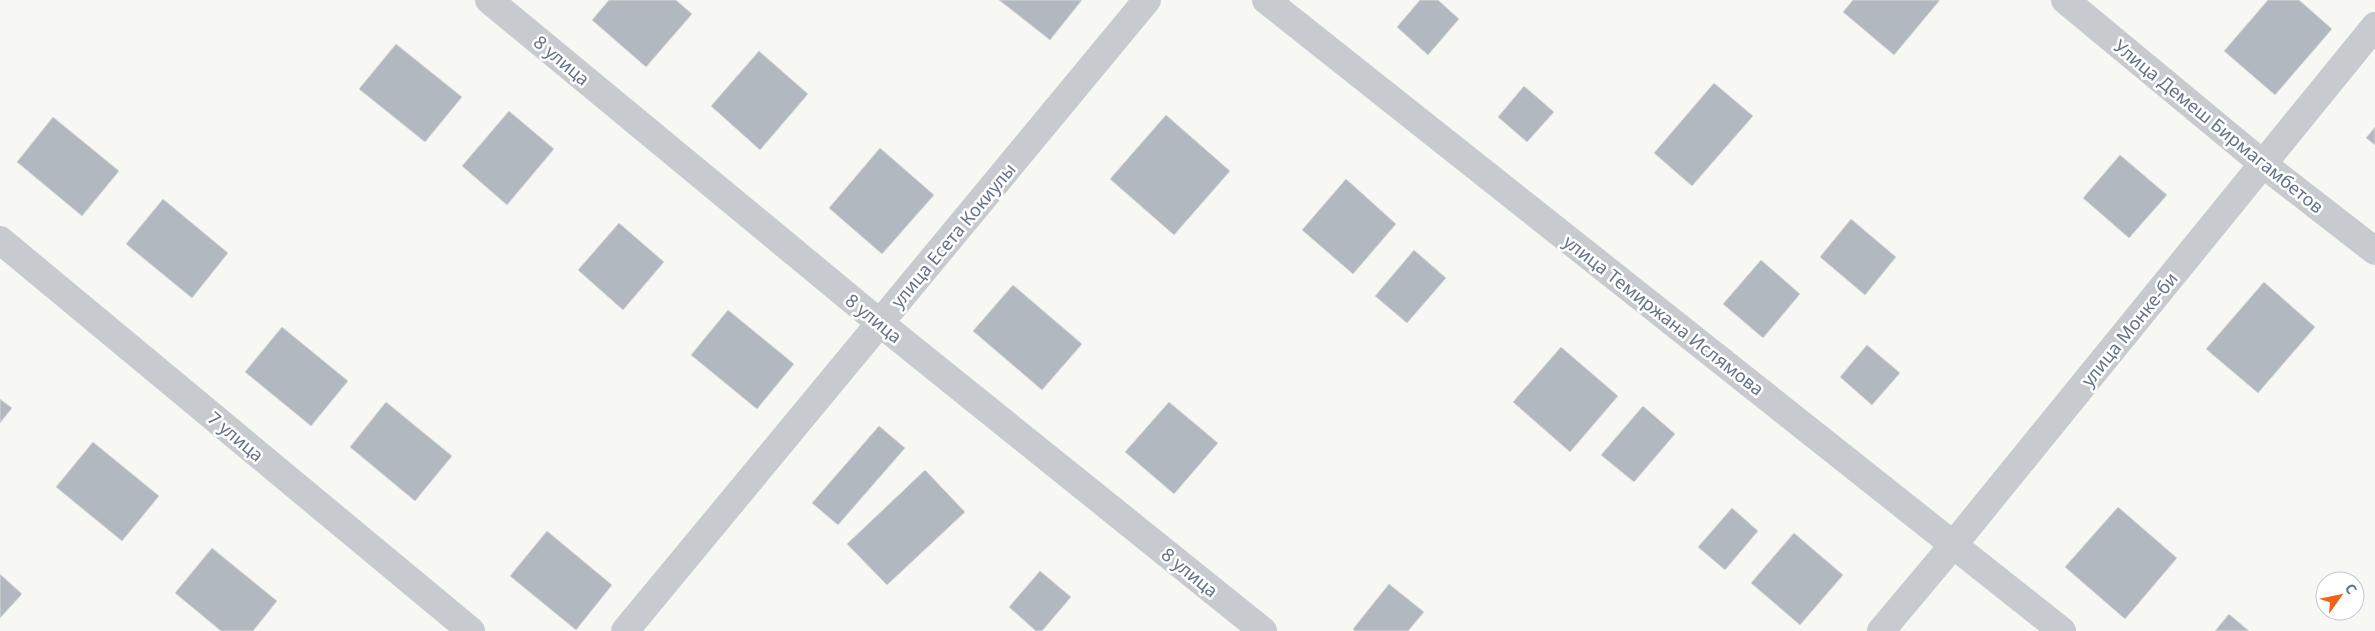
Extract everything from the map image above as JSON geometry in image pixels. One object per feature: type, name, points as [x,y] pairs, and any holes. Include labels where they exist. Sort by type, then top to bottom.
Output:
[{"type":"street","name":"8 улица","points":[[489,0],[880,323],[1263,631]]},
{"type":"street","name":"улица Есета Кокиулы","points":[[625,631],[1147,0]]},
{"type":"street","name":"улица Темиржана Ислямова","points":[[1266,0],[2062,631]]},
{"type":"street","name":"Улица Демеш Бирмагамбетов","points":[[2065,0],[2263,164],[2375,251]]},
{"type":"street","name":"улица Монке-би","points":[[1881,631],[1954,544],[2375,26]]},
{"type":"street","name":"7 улица","points":[[0,240],[471,631]]},
{"type":"building","points":[[609,0],[676,0],[692,14],[646,67],[592,20]]},
{"type":"building","points":[[999,0],[1082,0],[1050,40]]},
{"type":"building","points":[[1420,0],[1438,0],[1459,19],[1428,55],[1397,27]]},
{"type":"building","points":[[1853,0],[1940,0],[1894,55],[1843,12]]},
{"type":"building","points":[[2268,0],[2299,0],[2332,29],[2275,95],[2224,51]]},
{"type":"building","points":[[396,44],[462,97],[425,142],[359,89]]},
{"type":"building","points":[[759,51],[808,94],[760,150],[711,106]]},
{"type":"building","points":[[1714,83],[1753,116],[1692,186],[1654,153]]},
{"type":"building","points":[[1524,86],[1554,112],[1527,142],[1498,117]]},
{"type":"building","points":[[509,111],[554,149],[507,205],[462,166]]},
{"type":"building","points":[[1166,115],[1230,171],[1174,235],[1110,179]]},
{"type":"building","points":[[53,117],[119,171],[82,216],[17,162]]},
{"type":"building","points":[[2375,127],[2375,145],[2366,138]]},
{"type":"building","points":[[880,148],[934,195],[882,254],[829,208]]},
{"type":"building","points":[[2120,155],[2167,195],[2129,238],[2083,198]]},
{"type":"building","points":[[1346,179],[1396,224],[1353,274],[1302,230]]},
{"type":"building","points":[[163,199],[228,253],[192,298],[126,244]]},
{"type":"building","points":[[1851,219],[1896,257],[1865,295],[1820,257]]},
{"type":"building","points":[[619,223],[664,262],[623,310],[578,270]]},
{"type":"building","points":[[1414,250],[1446,278],[1407,323],[1375,296]]},
{"type":"building","points":[[1761,260],[1800,294],[1763,338],[1723,304]]},
{"type":"building","points":[[2264,282],[2315,327],[2258,393],[2206,349]]},
{"type":"building","points":[[1013,285],[1082,344],[1042,390],[973,331]]},
{"type":"building","points":[[728,310],[794,364],[757,409],[691,355]]},
{"type":"building","points":[[282,327],[348,381],[311,426],[245,372]]},
{"type":"building","points":[[1867,345],[1900,373],[1872,405],[1840,377]]},
{"type":"building","points":[[1561,347],[1618,396],[1570,452],[1513,402]]},
{"type":"building","points":[[0,399],[12,408],[0,423]]},
{"type":"building","points":[[386,402],[452,456],[415,501],[350,447]]},
{"type":"building","points":[[1169,402],[1218,443],[1174,494],[1125,452]]},
{"type":"building","points":[[1643,406],[1675,434],[1634,482],[1601,455]]},
{"type":"building","points":[[879,426],[905,448],[838,525],[812,503]]},
{"type":"building","points":[[93,442],[159,496],[122,541],[56,487]]},
{"type":"building","points":[[925,470],[965,512],[887,585],[847,544]]},
{"type":"building","points":[[2118,507],[2177,558],[2125,619],[2065,567]]},
{"type":"building","points":[[1732,508],[1758,531],[1725,570],[1698,547]]},
{"type":"building","points":[[547,531],[612,585],[576,630],[510,576]]},
{"type":"building","points":[[1794,533],[1843,575],[1800,625],[1751,583]]},
{"type":"building","points":[[212,548],[277,601],[253,631],[221,631],[175,593]]},
{"type":"building","points":[[1040,571],[1071,597],[1042,631],[1036,631],[1009,607]]},
{"type":"building","points":[[0,574],[22,594],[0,618]]},
{"type":"building","points":[[1389,584],[1424,612],[1408,631],[1355,631],[1353,629]]},
{"type":"building","points":[[2229,614],[2249,631],[2215,631]]}]
